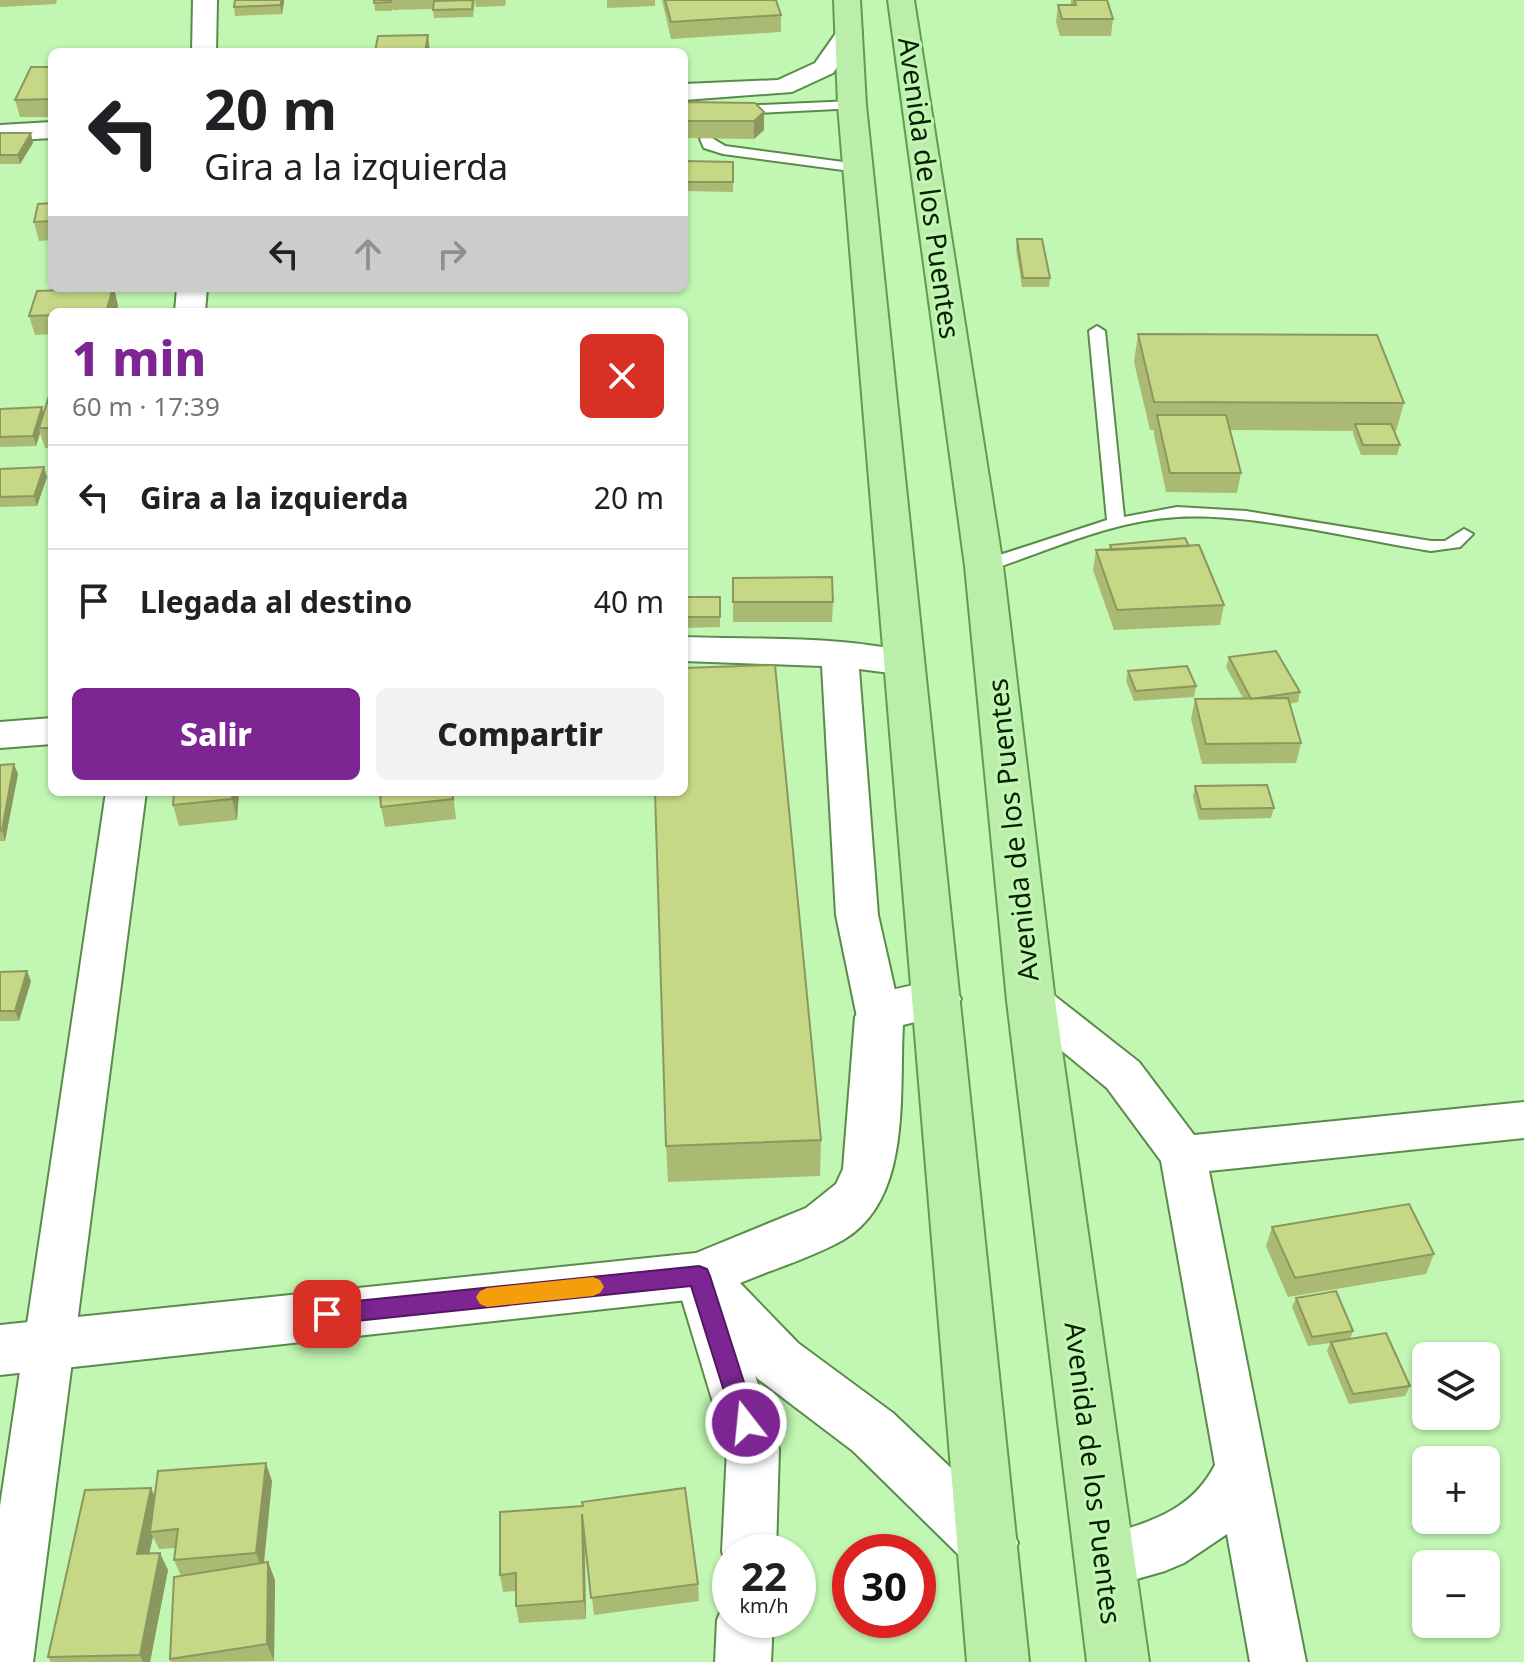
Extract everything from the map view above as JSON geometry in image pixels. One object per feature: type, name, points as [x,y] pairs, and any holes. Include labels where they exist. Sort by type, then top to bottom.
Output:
[{"type":"main road","name":"Avenida de los Puentes","points":[[901,0],[984,566],[1031,1001],[1118,1662]]},
{"type":"main road","name":"Avenida de los Puentes","points":[[848,15],[852,105],[998,1662]]},
{"type":"street","points":[[204,48],[205,0]]},
{"type":"street","points":[[688,92],[783,87],[824,68],[848,15]]},
{"type":"street","points":[[0,133],[48,130]]},
{"type":"street","points":[[688,649],[840,655],[906,663]]},
{"type":"street","points":[[24,1346],[699,1276],[825,1224],[855,1199],[869,1169],[879,1017],[857,915],[840,655]]},
{"type":"street","points":[[0,735],[48,731]]},
{"type":"street","points":[[5,1662],[24,1346],[125,796]]},
{"type":"street","points":[[879,1017],[890,1009],[937,999]]},
{"type":"street","points":[[1031,1001],[1123,1075],[1183,1155],[1278,1662]]},
{"type":"street","points":[[1183,1155],[1524,1120]]},
{"type":"street","points":[[699,1276],[778,1361],[873,1432],[988,1543]]},
{"type":"street","points":[[699,1276],[753,1449],[750,1534]]},
{"type":"street","points":[[1105,1562],[1165,1545],[1221,1507],[1240,1470]]},
{"type":"street","points":[[743,1662],[744,1638]]},
{"type":"lane","points":[[720,112],[852,105]]},
{"type":"lane","points":[[707,139],[709,145],[723,150],[858,168]]},
{"type":"lane","points":[[1097,331],[1116,523]]},
{"type":"lane","points":[[984,566],[1116,523],[1177,512],[1219,514],[1448,547],[1458,543],[1464,534]]},
{"type":"building","points":[[235,0],[282,0],[280,5],[234,7]]},
{"type":"building","points":[[374,0],[391,0],[391,2],[374,3]]},
{"type":"building","points":[[473,0],[472,9],[433,10],[434,1]]},
{"type":"building","points":[[665,0],[776,0],[781,15],[671,22]]},
{"type":"building","points":[[1074,0],[1107,0],[1113,19],[1062,19],[1058,5],[1076,5]]},
{"type":"building","points":[[428,35],[426,48],[376,48],[378,36]]},
{"type":"building","points":[[31,67],[48,67],[48,99],[15,100]]},
{"type":"building","points":[[688,102],[755,103],[764,112],[754,121],[688,121]]},
{"type":"building","points":[[0,133],[31,133],[18,155],[0,155]]},
{"type":"building","points":[[688,161],[733,162],[733,182],[688,182]]},
{"type":"building","points":[[48,203],[48,221],[34,222],[38,204]]},
{"type":"building","points":[[1017,239],[1042,239],[1050,278],[1023,278]]},
{"type":"building","points":[[37,291],[112,292],[107,308],[48,308],[48,315],[29,316]]},
{"type":"building","points":[[1138,334],[1377,335],[1404,403],[1154,402]]},
{"type":"building","points":[[48,399],[48,428],[39,428]]},
{"type":"building","points":[[42,407],[33,436],[0,437],[0,409]]},
{"type":"building","points":[[1157,415],[1226,415],[1241,473],[1170,473]]},
{"type":"building","points":[[1355,424],[1391,424],[1400,445],[1363,445]]},
{"type":"building","points":[[44,467],[34,496],[0,497],[0,469]]},
{"type":"building","points":[[1185,538],[1189,546],[1112,550],[1110,545]]},
{"type":"building","points":[[1199,545],[1224,605],[1117,610],[1096,550]]},
{"type":"building","points":[[832,577],[833,602],[733,602],[733,578]]},
{"type":"building","points":[[688,597],[720,597],[720,617],[688,617]]},
{"type":"building","points":[[1276,651],[1300,692],[1251,699],[1229,657]]},
{"type":"building","points":[[775,665],[821,1140],[666,1146],[655,796],[688,796],[688,668]]},
{"type":"building","points":[[1187,666],[1196,686],[1136,691],[1128,671]]},
{"type":"building","points":[[1288,698],[1301,743],[1206,744],[1195,699]]},
{"type":"building","points":[[14,764],[2,830],[0,831],[0,765]]},
{"type":"building","points":[[1267,785],[1274,808],[1201,809],[1195,786]]},
{"type":"building","points":[[174,796],[232,796],[232,799],[173,805]]},
{"type":"building","points":[[380,796],[453,796],[453,799],[381,807]]},
{"type":"building","points":[[27,971],[15,1011],[0,1011],[0,972]]},
{"type":"building","points":[[1409,1204],[1434,1254],[1295,1278],[1272,1227]]},
{"type":"building","points":[[1336,1291],[1353,1331],[1312,1337],[1296,1298]]},
{"type":"building","points":[[1386,1333],[1410,1386],[1353,1394],[1331,1342]]},
{"type":"building","points":[[266,1463],[256,1553],[174,1560],[178,1529],[150,1532],[158,1471]]},
{"type":"building","points":[[151,1488],[137,1554],[160,1553],[140,1655],[48,1657],[85,1490]]},
{"type":"building","points":[[685,1488],[698,1584],[591,1598],[582,1514],[584,1601],[516,1606],[516,1573],[500,1575],[500,1512],[583,1506],[582,1502]]},
{"type":"building","points":[[268,1562],[267,1644],[170,1659],[174,1577]]},
{"type":"slow traffic","points":[[487,1297],[593,1287]]},
{"type":"route","points":[[327,1314],[699,1276],[746,1423]]}]
